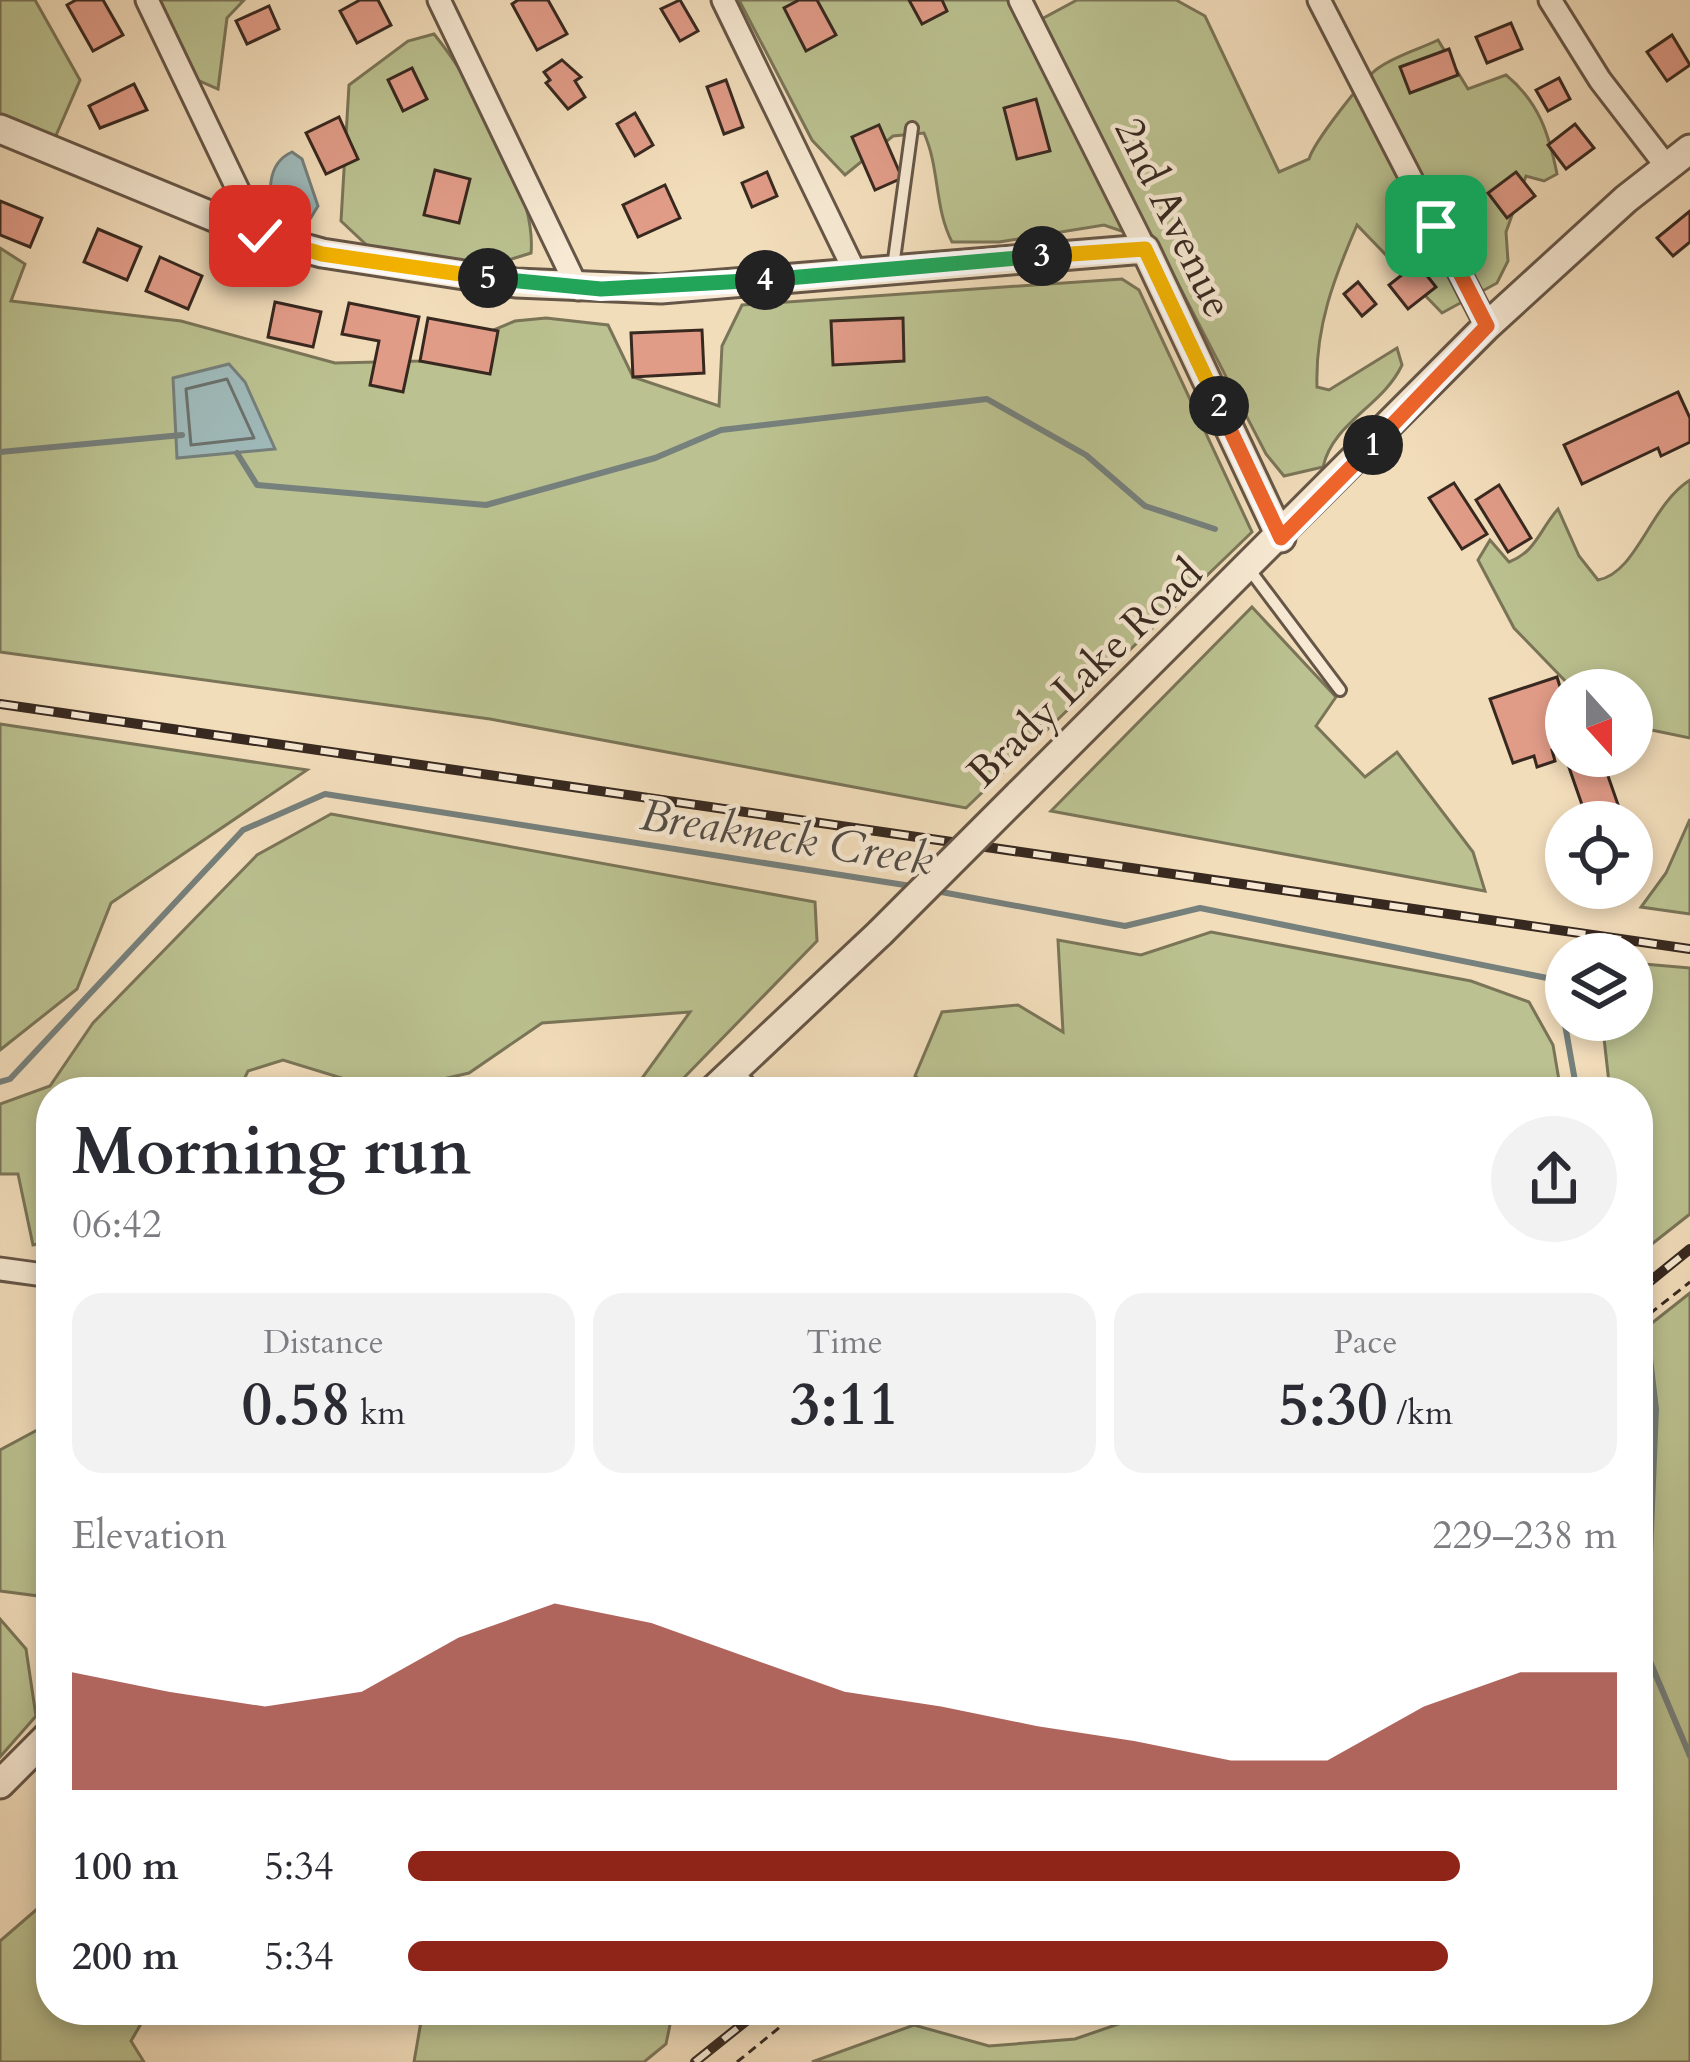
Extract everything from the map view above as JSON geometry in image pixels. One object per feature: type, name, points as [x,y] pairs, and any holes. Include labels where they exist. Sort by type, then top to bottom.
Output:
[{"type":"street","points":[[147,0],[260,236]]},
{"type":"street","points":[[439,0],[578,289]]},
{"type":"street","points":[[723,0],[854,270]]},
{"type":"street","name":"2nd Avenue","points":[[1020,0],[1145,249],[1281,538]]},
{"type":"street","points":[[1319,0],[1487,326]]},
{"type":"street","points":[[1550,0],[1600,80],[1667,167]]},
{"type":"street","points":[[0,129],[260,236],[393,266],[578,289],[661,289],[1145,249]]},
{"type":"street","name":"Brady Lake Road","points":[[727,1077],[880,933],[1281,538],[1487,326],[1690,149]]},
{"type":"street","points":[[0,1269],[36,1274]]},
{"type":"street","points":[[0,1784],[36,1747]]},
{"type":"lane","points":[[893,267],[912,128]]},
{"type":"lane","points":[[1249,569],[1340,690]]},
{"type":"lane","points":[[735,1069],[743,1077]]},
{"type":"path","points":[[1653,1311],[1689,1282]]},
{"type":"path","points":[[737,2062],[783,2025]]},
{"type":"green space","points":[[0,0],[35,0],[80,80],[54,140],[0,117]]},
{"type":"green space","points":[[155,0],[244,0],[227,18],[218,89],[193,78]]},
{"type":"green space","points":[[739,0],[1008,0],[1023,29],[1077,0],[1176,0],[1205,16],[1279,172],[1309,159],[1339,112],[1377,69],[1438,40],[1468,89],[1506,75],[1527,96],[1541,120],[1557,174],[1544,181],[1526,176],[1506,232],[1508,261],[1497,283],[1442,313],[1357,225],[1328,303],[1319,344],[1317,387],[1329,390],[1397,348],[1402,365],[1383,392],[1337,438],[1323,467],[1284,476],[1266,454],[1157,243],[1104,225],[999,242],[952,242],[924,133],[893,136],[845,175],[812,140]]},
{"type":"green space","points":[[434,34],[499,139],[530,228],[531,253],[476,270],[373,251],[341,221],[349,85],[408,41]]},
{"type":"green space","points":[[0,248],[25,264],[11,301],[181,321],[335,363],[420,361],[515,321],[546,318],[608,325],[633,377],[719,406],[722,346],[742,305],[1122,279],[1139,290],[1252,532],[966,808],[490,719],[0,652]]},
{"type":"green space","points":[[1690,480],[1690,738],[1653,730],[1653,669],[1554,669],[1514,628],[1478,560],[1490,540],[1509,562],[1518,558],[1558,509],[1579,556],[1598,580],[1623,565],[1676,491]]},
{"type":"green space","points":[[1252,607],[1336,697],[1316,726],[1365,777],[1397,752],[1473,852],[1485,891],[1051,811]]},
{"type":"green space","points":[[0,724],[307,770],[111,903],[77,989],[0,1050]]},
{"type":"green space","points":[[331,814],[815,902],[817,941],[685,1077],[643,1077],[690,1012],[542,1023],[469,1073],[452,1077],[338,1077],[283,1060],[248,1071],[245,1077],[56,1077],[93,1023],[257,855]]},
{"type":"green space","points":[[1690,819],[1690,914],[1653,909],[1653,891]]},
{"type":"green space","points":[[1211,932],[1471,981],[1529,1002],[1545,1031],[1545,1041],[1553,1045],[1558,1077],[915,1076],[942,1012],[1018,1005],[1063,1032],[1058,940],[1141,955]]},
{"type":"green space","points":[[1653,965],[1690,968],[1690,1214],[1653,1243],[1653,1077],[1608,1077],[1604,1041],[1653,1041]]},
{"type":"green space","points":[[36,1091],[36,1244],[18,1174],[0,1174],[0,1104]]},
{"type":"green space","points":[[1690,1293],[1690,2062],[812,2062],[914,2025],[989,2046],[1075,2039],[1116,2025],[1653,2025],[1653,1322]]},
{"type":"green space","points":[[36,1431],[36,1596],[0,1591],[0,1450]]},
{"type":"green space","points":[[0,1619],[26,1649],[36,1716],[0,1757]]},
{"type":"green space","points":[[36,1910],[36,2025],[140,2025],[131,2041],[144,2062],[0,2062],[0,1941]]},
{"type":"green space","points":[[420,2025],[670,2025],[666,2044],[644,2062],[414,2062]]},
{"type":"water","points":[[292,152],[302,159],[318,206],[310,219],[280,218],[272,201],[273,172]]},
{"type":"water","points":[[229,364],[245,382],[275,449],[177,458],[173,378]]},
{"type":"building","points":[[76,0],[103,0],[123,35],[93,51],[67,5]]},
{"type":"building","points":[[360,0],[378,0],[391,25],[357,43],[340,11]]},
{"type":"building","points":[[548,0],[567,34],[537,50],[512,4]]},
{"type":"building","points":[[680,0],[698,31],[680,41],[661,9]]},
{"type":"building","points":[[799,0],[817,0],[836,35],[806,51],[784,8]]},
{"type":"building","points":[[909,0],[942,0],[947,11],[922,24]]},
{"type":"building","points":[[269,6],[279,29],[247,44],[236,21]]},
{"type":"building","points":[[1511,23],[1522,49],[1487,63],[1476,37]]},
{"type":"building","points":[[1672,35],[1690,65],[1667,81],[1647,52]]},
{"type":"building","points":[[1449,49],[1458,75],[1410,93],[1400,67]]},
{"type":"building","points":[[562,60],[581,77],[575,81],[585,97],[568,109],[546,83],[550,80],[544,72]]},
{"type":"building","points":[[412,68],[427,99],[403,111],[388,80]]},
{"type":"building","points":[[1559,78],[1570,99],[1548,111],[1536,90]]},
{"type":"building","points":[[726,80],[743,127],[724,134],[707,87]]},
{"type":"building","points":[[134,84],[147,110],[100,128],[89,106]]},
{"type":"building","points":[[1036,99],[1050,151],[1017,159],[1004,108]]},
{"type":"building","points":[[635,113],[653,145],[635,156],[617,124]]},
{"type":"building","points":[[339,117],[358,159],[326,174],[306,133]]},
{"type":"building","points":[[1575,124],[1594,148],[1566,169],[1548,145]]},
{"type":"building","points":[[879,125],[902,178],[875,190],[852,137]]},
{"type":"building","points":[[435,170],[470,179],[459,223],[424,215]]},
{"type":"building","points":[[767,172],[777,196],[752,207],[742,183]]},
{"type":"building","points":[[1516,172],[1535,196],[1507,218],[1488,193]]},
{"type":"building","points":[[665,185],[680,218],[638,237],[623,205]]},
{"type":"building","points":[[0,201],[42,218],[30,247],[0,235]]},
{"type":"building","points":[[1690,211],[1690,242],[1673,256],[1657,238]]},
{"type":"building","points":[[98,229],[141,247],[127,280],[84,262]]},
{"type":"building","points":[[160,257],[202,276],[188,309],[146,291]]},
{"type":"building","points":[[1417,263],[1436,287],[1408,309],[1389,285]]},
{"type":"building","points":[[1358,282],[1376,304],[1362,316],[1344,294]]},
{"type":"building","points":[[275,302],[321,312],[313,347],[268,337]]},
{"type":"building","points":[[349,303],[419,317],[403,392],[370,385],[379,341],[342,334]]},
{"type":"building","points":[[428,318],[498,331],[490,374],[420,361]]},
{"type":"building","points":[[903,318],[904,361],[833,365],[831,321]]},
{"type":"building","points":[[702,330],[704,373],[633,377],[631,333]]},
{"type":"building","points":[[1678,392],[1690,418],[1690,442],[1661,456],[1658,448],[1582,484],[1564,445]]},
{"type":"building","points":[[1454,483],[1487,534],[1462,549],[1429,498]]},
{"type":"building","points":[[1499,485],[1531,538],[1508,552],[1476,500]]},
{"type":"building","points":[[1545,681],[1545,764],[1537,767],[1534,756],[1513,763],[1490,699]]},
{"type":"building","points":[[1572,777],[1608,777],[1617,801],[1581,801]]},
{"type":"waterway","name":"Breakneck Creek","points":[[237,453],[257,485],[486,505],[655,458],[721,430],[987,399],[1086,455],[1145,506],[1215,529]]},
{"type":"waterway","name":"Breakneck Creek","points":[[0,452],[182,435]]},
{"type":"waterway","name":"Breakneck Creek","points":[[0,1082],[10,1079],[243,830],[325,794],[911,886]]},
{"type":"waterway","name":"Breakneck Creek","points":[[936,891],[1125,926],[1200,908],[1557,980],[1574,1077]]},
{"type":"waterway","name":"Breakneck Creek","points":[[1653,1384],[1653,1482]]},
{"type":"waterway","name":"Breakneck Creek","points":[[1653,1669],[1690,1756]]},
{"type":"railway","points":[[0,704],[1690,949]]},
{"type":"railway","points":[[1653,1279],[1690,1249]]},
{"type":"railway","points":[[695,2062],[741,2025]]},
{"type":"route","points":[[260,236],[322,254],[393,266],[578,289],[661,289],[930,263],[1145,249],[1281,538],[1487,326],[1436,226]]}]
